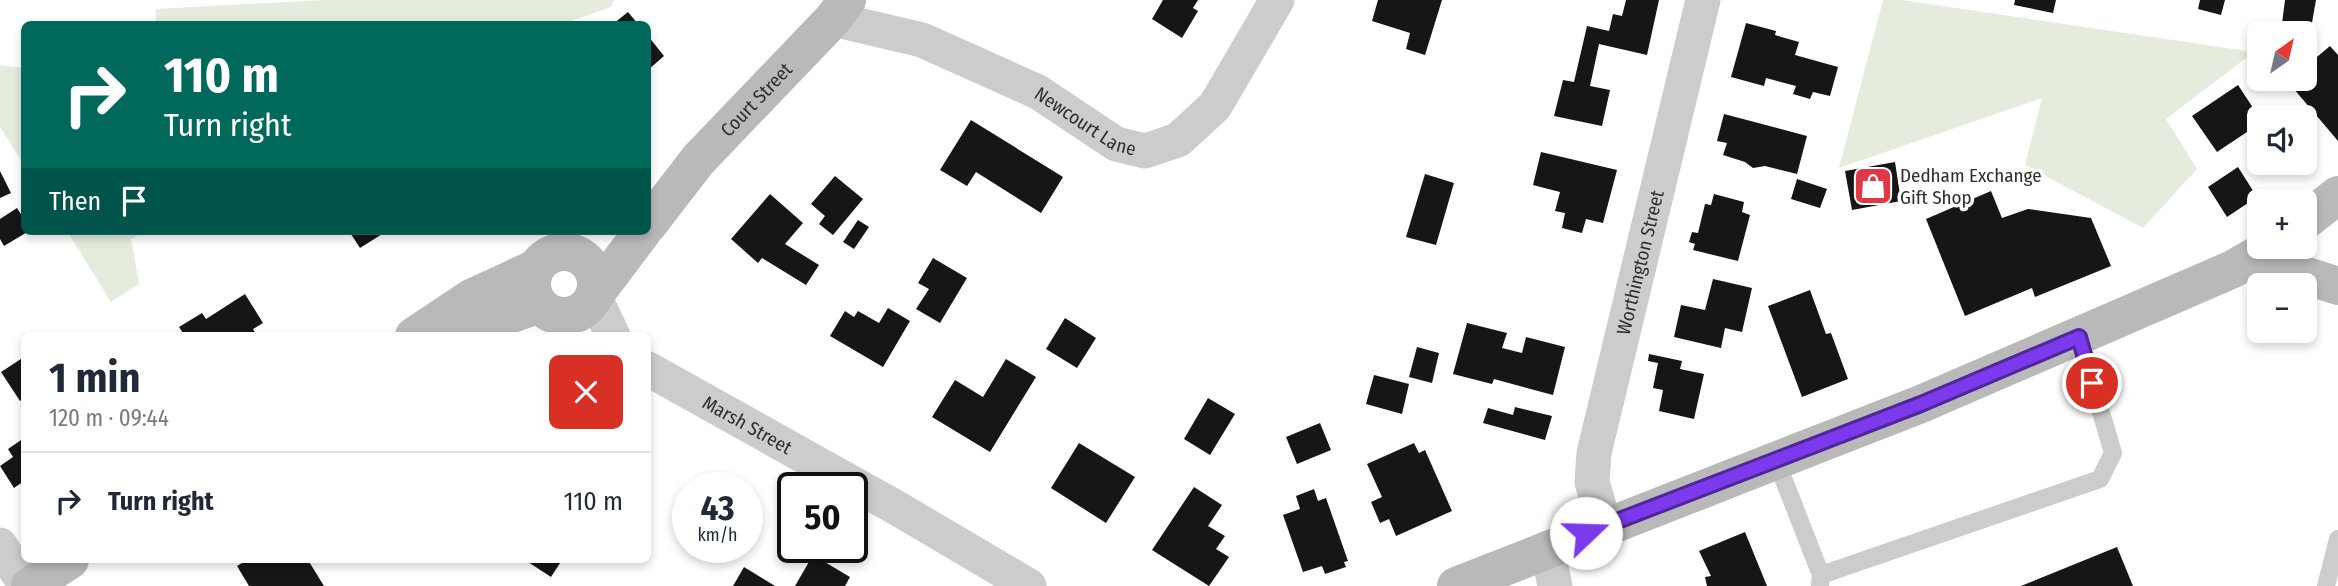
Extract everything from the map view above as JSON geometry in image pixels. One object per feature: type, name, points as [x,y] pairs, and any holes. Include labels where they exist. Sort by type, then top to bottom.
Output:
[{"type":"street","name":"Newcourt Lane","points":[[840,10],[922,40],[1038,92],[1116,144],[1145,151],[1178,140],[1215,106],[1277,0]]},
{"type":"street","name":"Worthington Street","points":[[1605,526],[1592,482],[1594,453],[1703,0]]},
{"type":"street","name":"Court Street","points":[[654,212],[698,160],[840,10]]},
{"type":"street","points":[[2317,212],[2338,195]]},
{"type":"street","points":[[577,254],[608,235]]},
{"type":"street","points":[[612,332],[594,296],[596,276],[592,267],[577,254],[558,251],[540,261],[536,287],[547,312],[569,316],[589,306],[594,296],[640,235]]},
{"type":"street","points":[[1456,586],[2079,337],[2250,259]]},
{"type":"street","points":[[2277,259],[2338,286]]},
{"type":"street","points":[[420,332],[471,298],[536,287]]},
{"type":"street","points":[[453,332],[536,287]]},
{"type":"street","name":"Marsh Street","points":[[651,371],[895,507],[1029,586]]},
{"type":"street","points":[[0,545],[28,586],[65,563]]},
{"type":"street","points":[[1547,548],[1555,586]]},
{"type":"lane","points":[[1776,460],[1820,580],[2100,479],[2113,453],[2079,337]]},
{"type":"lane","points":[[2326,586],[2338,539]]},
{"type":"shaded area","points":[[322,0],[614,0],[611,7],[571,21],[155,21],[156,9]]},
{"type":"shaded area","points":[[1883,0],[1902,0],[2247,51],[2247,57],[2166,119],[2197,169],[2143,228],[2025,165],[2042,98],[1839,168]]},
{"type":"shaded area","points":[[0,65],[21,68],[21,160],[0,127]]},
{"type":"shaded area","points":[[69,235],[138,235],[131,239],[139,284],[111,302]]},
{"type":"building","points":[[1163,0],[1198,0],[1193,8],[1198,11],[1182,38],[1152,19]]},
{"type":"building","points":[[1378,0],[1442,0],[1425,55],[1406,49],[1410,33],[1372,21]]},
{"type":"building","points":[[1626,0],[1659,0],[1647,55],[1599,44],[1590,86],[1610,90],[1602,126],[1554,116],[1563,80],[1574,82],[1587,26],[1609,31],[1613,14],[1622,16]]},
{"type":"building","points":[[2015,0],[2056,0],[2053,13],[2014,5]]},
{"type":"building","points":[[2200,0],[2225,0],[2221,15],[2198,9]]},
{"type":"building","points":[[2285,0],[2316,0],[2312,21],[2282,21]]},
{"type":"building","points":[[628,12],[636,21],[617,21]]},
{"type":"building","points":[[1746,23],[1776,31],[1775,35],[1799,42],[1795,55],[1838,67],[1830,96],[1813,92],[1810,99],[1793,94],[1796,86],[1766,78],[1764,86],[1731,77]]},
{"type":"building","points":[[651,40],[664,56],[651,67]]},
{"type":"building","points":[[2330,46],[2338,55],[2338,141],[2317,116],[2317,105],[2307,105],[2296,91],[2317,91],[2317,57]]},
{"type":"building","points":[[2238,85],[2251,105],[2247,105],[2247,132],[2217,152],[2192,116]]},
{"type":"building","points":[[1724,114],[1807,136],[1797,174],[1765,166],[1753,168],[1745,162],[1723,155],[1727,143],[1717,141]]},
{"type":"building","points":[[971,120],[1063,177],[1041,213],[976,172],[967,186],[940,170]]},
{"type":"building","points":[[1541,152],[1617,170],[1603,223],[1586,219],[1582,233],[1562,228],[1565,213],[1555,211],[1560,192],[1533,185]]},
{"type":"building","name":"Dedham Exchange Gift Shop","points":[[1895,162],[1901,201],[1852,210],[1845,171]]},
{"type":"building","points":[[2238,167],[2252,189],[2247,189],[2247,204],[2227,217],[2208,187]]},
{"type":"building","points":[[0,171],[11,193],[0,198]]},
{"type":"building","points":[[1425,174],[1454,183],[1436,245],[1406,237]]},
{"type":"building","points":[[835,176],[863,199],[833,235],[819,224],[825,216],[811,204]]},
{"type":"building","points":[[1797,179],[1827,189],[1820,208],[1791,199]]},
{"type":"building","points":[[1991,191],[2002,218],[2028,209],[2091,218],[2111,266],[2035,297],[2032,288],[1965,316],[1926,219]]},
{"type":"building","points":[[770,194],[803,223],[785,244],[819,265],[806,285],[762,258],[758,263],[731,239]]},
{"type":"building","points":[[1714,194],[1744,202],[1742,212],[1750,215],[1738,261],[1693,250],[1695,244],[1689,242],[1692,232],[1698,233],[1705,204],[1711,205]]},
{"type":"building","points":[[17,208],[21,214],[22,235],[4,246],[0,239],[0,219]]},
{"type":"building","points":[[858,220],[869,227],[854,249],[843,242]]},
{"type":"building","points":[[352,235],[381,235],[360,248]]},
{"type":"building","points":[[933,258],[967,278],[940,323],[916,309],[929,289],[918,283]]},
{"type":"building","points":[[1713,279],[1752,288],[1742,332],[1725,328],[1721,348],[1674,337],[1681,305],[1705,310]]},
{"type":"building","points":[[1810,290],[1826,334],[1831,333],[1848,379],[1802,397],[1768,306]]},
{"type":"building","points":[[245,294],[263,323],[253,329],[255,332],[182,332],[179,327],[202,313],[206,319]]},
{"type":"building","points":[[888,308],[910,321],[883,367],[830,336],[845,311],[854,317],[858,311],[879,323]]},
{"type":"building","points":[[1065,318],[1096,338],[1077,368],[1046,349]]},
{"type":"building","points":[[1467,323],[1507,333],[1502,348],[1522,353],[1526,337],[1565,347],[1553,395],[1494,379],[1492,384],[1453,374]]},
{"type":"building","points":[[1417,347],[1439,353],[1432,383],[1409,377]]},
{"type":"building","points":[[1649,354],[1682,361],[1680,369],[1704,374],[1694,419],[1659,411],[1663,390],[1653,388],[1658,363],[1648,361]]},
{"type":"building","points":[[21,359],[20,401],[1,372]]},
{"type":"building","points":[[1006,359],[1036,377],[990,452],[932,417],[955,380],[983,397]]},
{"type":"building","points":[[1374,375],[1409,384],[1402,414],[1366,404]]},
{"type":"building","points":[[1208,398],[1235,414],[1210,455],[1184,439]]},
{"type":"building","points":[[1515,407],[1552,416],[1545,440],[1483,423],[1488,408],[1513,415]]},
{"type":"building","points":[[1320,423],[1331,450],[1297,464],[1286,437]]},
{"type":"building","points":[[21,440],[21,483],[14,488],[0,466],[13,457],[8,449]]},
{"type":"building","points":[[1079,443],[1135,477],[1106,523],[1051,488]]},
{"type":"building","points":[[1414,443],[1419,453],[1425,450],[1452,511],[1396,536],[1389,519],[1380,523],[1371,502],[1382,497],[1367,464]]},
{"type":"building","points":[[1194,487],[1222,505],[1208,526],[1225,536],[1216,549],[1229,557],[1209,586],[1152,550]]},
{"type":"building","points":[[1314,489],[1318,501],[1326,498],[1348,561],[1344,562],[1346,567],[1325,574],[1322,566],[1303,572],[1283,515],[1300,509],[1296,496]]},
{"type":"building","points":[[1745,532],[1767,586],[1707,586],[1705,577],[1711,576],[1699,551]]},
{"type":"building","points":[[2117,547],[2133,586],[2021,586]]},
{"type":"building","points":[[242,563],[310,563],[324,586],[249,586],[237,566]]},
{"type":"building","points":[[530,563],[560,563],[551,577]]},
{"type":"building","points":[[808,563],[826,563],[850,577],[845,586],[795,586]]},
{"type":"building","points":[[744,567],[775,586],[733,586]]},
{"type":"place","name":"Dedham Exchange Gift Shop","points":[[1873,186]]},
{"type":"route","points":[[1586,533],[1921,404],[2079,337],[2092,383]]}]
